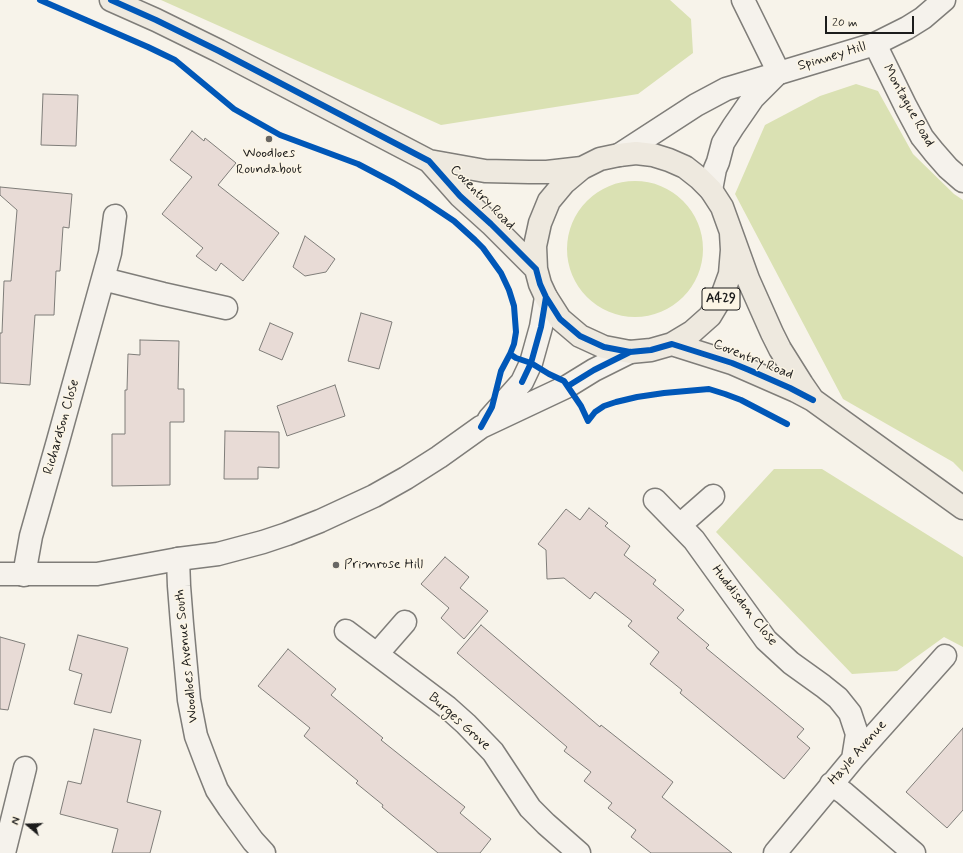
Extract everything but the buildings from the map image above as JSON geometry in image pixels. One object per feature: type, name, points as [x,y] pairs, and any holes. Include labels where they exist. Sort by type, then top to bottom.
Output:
[{"type":"main road","name":"Coventry Road","points":[[111,0],[219,51],[429,161],[485,171],[547,172],[582,168]]},
{"type":"main road","name":"Coventry Road","points":[[731,233],[732,250],[730,274],[722,296],[710,316],[692,332],[672,344],[651,350],[630,352],[604,347],[580,336],[560,319],[546,297],[540,284],[536,269],[535,246],[540,223],[549,201],[564,183],[582,168],[600,159],[636,153],[647,154],[669,160],[685,167],[711,190],[722,207],[748,279],[772,333],[813,400]]},
{"type":"main road","name":"Coventry Road","points":[[429,161],[460,196],[491,224],[536,269]]},
{"type":"main road","name":"Coventry Road","points":[[672,344],[732,363],[790,388],[813,400],[963,508]]},
{"type":"street","points":[[743,0],[779,73]]},
{"type":"street","name":"Spinney Hill","points":[[618,155],[696,105],[726,89],[875,44],[923,18],[944,0]]},
{"type":"street","name":"Montague Road","points":[[875,44],[922,138],[948,168],[963,181]]},
{"type":"street","name":"Spinney Hill","points":[[711,190],[715,169],[723,143],[753,98],[779,73]]},
{"type":"street","name":"Richardson Close","points":[[24,575],[31,536],[110,252],[115,216]]},
{"type":"street","points":[[103,279],[226,308]]},
{"type":"street","points":[[482,427],[522,382],[530,363],[541,327],[546,297]]},
{"type":"street","points":[[0,574],[96,574],[178,559],[218,554],[287,534],[320,521],[374,496],[439,457],[482,427],[568,386],[594,370],[630,352]]},
{"type":"street","points":[[680,525],[713,496]]},
{"type":"street","name":"Huddisdon Close","points":[[655,500],[694,540],[766,640],[791,663],[824,686],[838,698],[850,713],[857,734],[853,759]]},
{"type":"street","name":"Woodloes Avenue South","points":[[178,559],[180,609],[189,700],[196,736],[217,790],[253,841],[264,853]]},
{"type":"street","points":[[376,654],[405,622]]},
{"type":"street","name":"Burges Grove","points":[[346,632],[447,707],[466,724],[493,752],[530,808],[579,853]]},
{"type":"street","name":"Hayle Avenue","points":[[775,853],[831,784],[945,656]]},
{"type":"street","points":[[4,853],[25,768]]},
{"type":"street","points":[[831,784],[844,793],[914,853]]},
{"type":"green space","points":[[161,0],[670,0],[691,19],[693,53],[638,94],[441,125]]},
{"type":"green space","points":[[856,84],[878,91],[913,154],[954,194],[963,200],[963,472],[953,462],[843,399],[735,194],[765,125],[820,96]]},
{"type":"green space","points":[[628,181],[642,181],[661,186],[673,192],[688,206],[698,223],[702,236],[702,262],[698,275],[692,287],[678,302],[673,306],[655,314],[642,317],[628,317],[609,312],[597,306],[582,292],[578,287],[570,269],[567,256],[567,242],[572,223],[578,211],[592,196],[597,192],[615,184]]},
{"type":"green space","points":[[774,469],[822,469],[963,557],[963,647],[944,637],[897,671],[852,674],[716,532]]},
{"type":"cycle path","points":[[40,0],[175,60],[234,109],[280,135],[358,164],[394,183],[454,221],[483,248],[501,273],[509,290],[514,306],[516,332],[514,344],[510,354],[516,358],[531,363],[564,381],[581,406],[588,421],[595,412],[604,406],[616,402],[664,393],[709,389],[741,400],[787,424]]},
{"type":"cycle path","points":[[111,0],[219,51],[429,161],[460,196],[491,224],[536,269],[540,284],[546,297],[560,319],[580,336],[604,347],[630,352],[651,350],[672,344],[732,363],[790,388],[813,400]]},
{"type":"cycle path","points":[[522,382],[531,363],[541,327],[546,297]]},
{"type":"cycle path","points":[[568,386],[594,370],[630,352]]},
{"type":"cycle path","points":[[481,427],[492,407],[501,371],[510,354]]},
{"type":"place","name":"Woodloes Roundabout","points":[[269,139]]},
{"type":"place","name":"Primrose Hill","points":[[336,565]]}]
